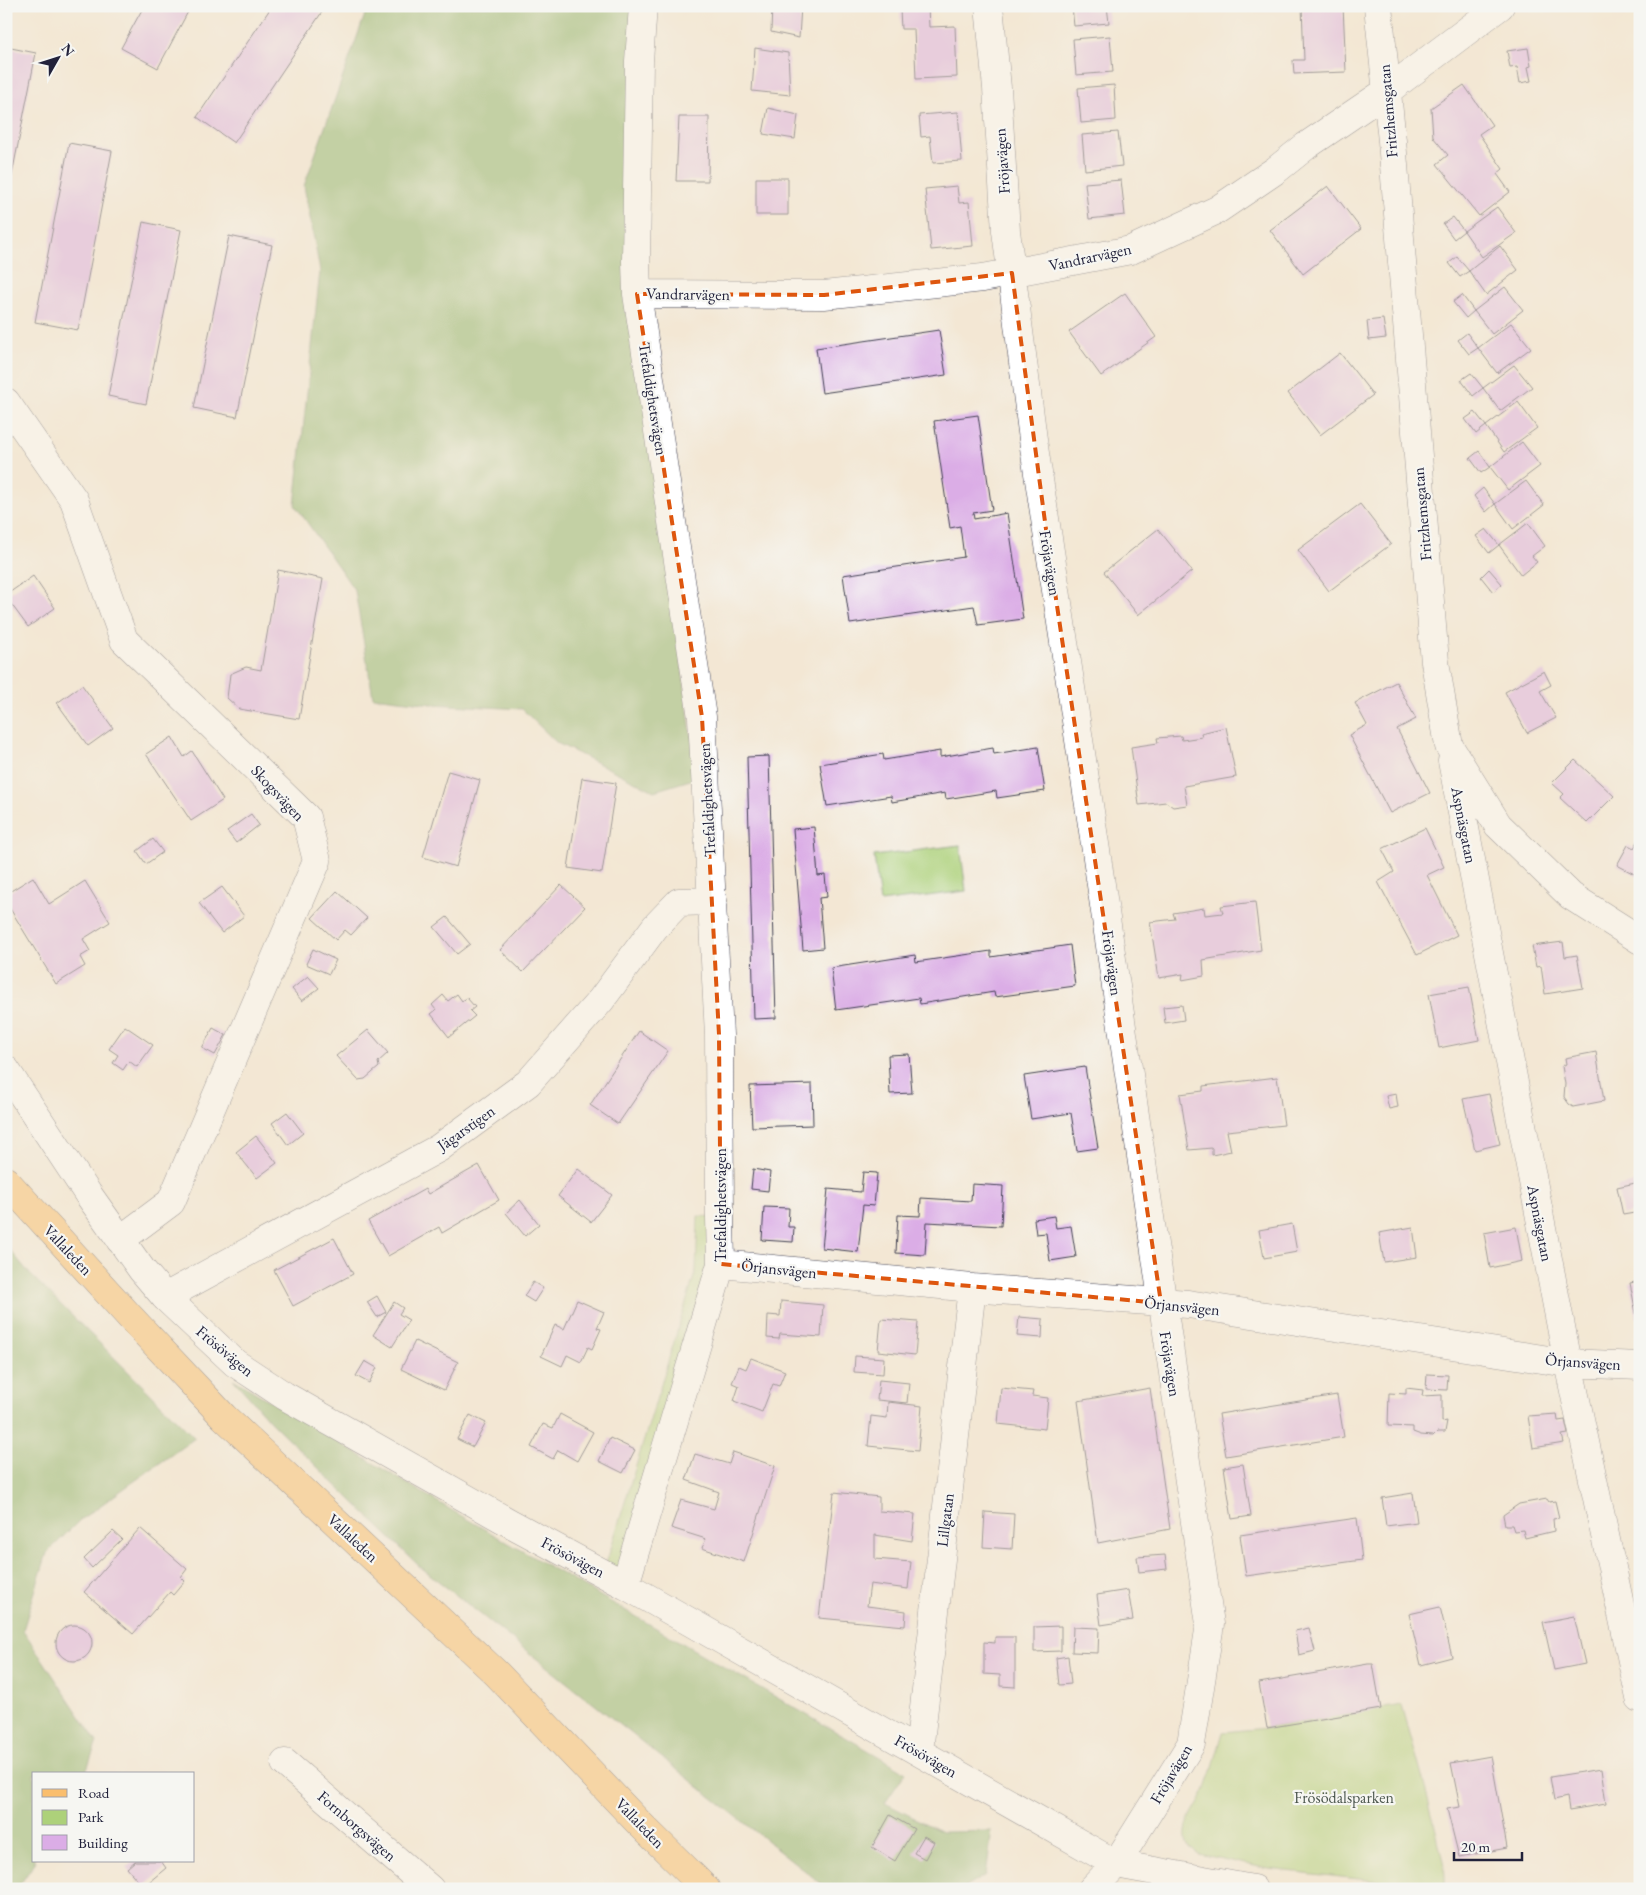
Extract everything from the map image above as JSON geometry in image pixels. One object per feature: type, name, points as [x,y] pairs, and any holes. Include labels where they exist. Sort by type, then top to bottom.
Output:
[{"type":"main road","name":"Vallaleden","points":[[6,1181],[118,1304],[224,1416],[497,1674],[639,1823],[706,1889]]},
{"type":"street","name":"Trefaldighetsvägen","points":[[625,1584],[722,1264],[719,1035],[702,717],[637,294],[639,60],[643,6]]},
{"type":"street","name":"Fröjavägen","points":[[989,6],[997,88],[1006,231],[1047,542],[1095,844],[1161,1303],[1210,1624],[1191,1744],[1116,1864],[1092,1889]]},
{"type":"street","name":"Fritzhemsgatan","points":[[1378,6],[1387,91],[1435,662],[1449,746],[1498,824],[1570,896],[1640,940]]},
{"type":"street","name":"Vandrarvägen","points":[[637,294],[824,295],[983,278],[1131,250],[1217,210],[1387,91],[1500,6]]},
{"type":"street","name":"Skogsvägen","points":[[6,402],[74,500],[124,640],[306,817],[317,861],[171,1202],[120,1240]]},
{"type":"street","name":"Aspnäsgatan","points":[[1449,746],[1568,1363],[1640,1698]]},
{"type":"street","name":"Jägarstigen","points":[[165,1297],[447,1143],[528,1083],[601,1000],[655,926],[679,902],[713,901]]},
{"type":"street","name":"Frösövägen","points":[[6,1070],[142,1270],[165,1297],[235,1363],[286,1396],[510,1523],[625,1584],[1116,1864],[1253,1889]]},
{"type":"street","name":"Örjansvägen","points":[[722,1264],[972,1288],[1188,1304],[1568,1363],[1640,1366]]},
{"type":"street","name":"Lillgatan","points":[[918,1752],[972,1288]]},
{"type":"street","name":"Fornborgsvägen","points":[[285,1763],[430,1889]]},
{"type":"highlighted area","points":[[1012,273],[1049,552],[1161,1303],[721,1264],[719,1035],[702,717],[637,294],[824,295]]},
{"type":"green space","points":[[368,6],[638,6],[628,262],[697,778],[654,791],[557,743],[522,709],[432,704],[373,697],[355,591],[295,505],[320,271],[304,186]]},
{"type":"green space","points":[[960,845],[966,891],[880,902],[874,856]]},
{"type":"green space","points":[[698,1216],[720,1217],[625,1585],[603,1574],[696,1270]]},
{"type":"green space","points":[[6,1245],[30,1274],[195,1438],[80,1520],[47,1553],[23,1630],[97,1742],[86,1772],[32,1772],[32,1862],[35,1862],[17,1889],[6,1889]]},
{"type":"green space","points":[[233,1379],[453,1511],[906,1772],[885,1803],[942,1832],[992,1831],[986,1875],[962,1889],[828,1889],[418,1565],[271,1422]]},
{"type":"green space","name":"Frösödalsparken","points":[[1402,1705],[1437,1835],[1444,1866],[1445,1885],[1440,1888],[1269,1869],[1199,1854],[1188,1847],[1186,1830],[1188,1822],[1204,1793],[1223,1732],[1267,1728]]},
{"type":"building","points":[[144,6],[191,6],[158,68],[121,48]]},
{"type":"building","points":[[272,6],[326,6],[234,143],[197,117]]},
{"type":"building","points":[[772,6],[801,6],[799,38],[771,32]]},
{"type":"building","points":[[1072,6],[1107,6],[1109,23],[1074,26]]},
{"type":"building","points":[[1302,6],[1343,6],[1346,72],[1294,74],[1293,60],[1304,60]]},
{"type":"building","points":[[928,7],[929,27],[955,26],[957,77],[916,79],[914,29],[901,29],[900,9]]},
{"type":"building","points":[[1110,36],[1113,72],[1076,75],[1073,39]]},
{"type":"building","points":[[6,47],[36,53],[7,200],[6,200]]},
{"type":"building","points":[[755,48],[788,53],[790,95],[752,91]]},
{"type":"building","points":[[1528,48],[1531,66],[1528,67],[1531,81],[1520,83],[1517,67],[1510,68],[1507,51]]},
{"type":"building","points":[[1114,85],[1116,120],[1081,123],[1078,88]]},
{"type":"building","points":[[1464,85],[1492,125],[1479,134],[1503,169],[1497,174],[1510,192],[1479,216],[1437,164],[1448,155],[1433,137],[1431,108]]},
{"type":"building","points":[[768,108],[798,115],[795,139],[763,134]]},
{"type":"building","points":[[958,112],[962,161],[933,163],[930,136],[921,137],[919,115]]},
{"type":"building","points":[[679,117],[709,117],[708,181],[676,181]]},
{"type":"building","points":[[1118,132],[1122,166],[1085,170],[1082,135]]},
{"type":"building","points":[[69,143],[112,151],[78,330],[35,322]]},
{"type":"building","points":[[756,178],[788,178],[788,215],[756,215]]},
{"type":"building","points":[[1121,180],[1125,215],[1089,219],[1085,183]]},
{"type":"building","points":[[957,186],[959,203],[969,202],[973,246],[931,250],[925,189]]},
{"type":"building","points":[[1328,186],[1361,229],[1303,274],[1270,230]]},
{"type":"building","points":[[1497,207],[1516,233],[1482,257],[1464,231]]},
{"type":"building","points":[[1453,217],[1464,231],[1454,239],[1443,224]]},
{"type":"building","points":[[143,222],[181,230],[146,404],[108,396]]},
{"type":"building","points":[[229,236],[272,245],[237,417],[194,408]]},
{"type":"building","points":[[1500,246],[1518,270],[1486,295],[1469,271]]},
{"type":"building","points":[[1457,257],[1469,271],[1460,277],[1449,263]]},
{"type":"building","points":[[1505,287],[1523,310],[1492,334],[1474,311]]},
{"type":"building","points":[[1125,293],[1156,337],[1101,376],[1069,332]]},
{"type":"building","points":[[1462,295],[1474,311],[1466,318],[1453,302]]},
{"type":"building","points":[[1383,319],[1386,338],[1369,340],[1367,321]]},
{"type":"building","points":[[1511,323],[1531,348],[1497,373],[1478,348]]},
{"type":"building","points":[[939,330],[946,375],[822,393],[816,348]]},
{"type":"building","points":[[1467,333],[1478,348],[1469,354],[1458,340]]},
{"type":"building","points":[[1340,353],[1373,395],[1320,435],[1288,393]]},
{"type":"building","points":[[1514,365],[1532,387],[1500,411],[1483,388]]},
{"type":"building","points":[[1471,373],[1483,388],[1473,396],[1461,380]]},
{"type":"building","points":[[1518,402],[1537,428],[1504,452],[1486,426]]},
{"type":"building","points":[[1475,412],[1486,426],[1476,434],[1465,419]]},
{"type":"building","points":[[978,415],[992,510],[973,513],[974,519],[1007,513],[1023,619],[978,625],[974,606],[850,624],[843,575],[964,557],[960,526],[950,528],[934,421]]},
{"type":"building","points":[[1522,442],[1540,466],[1508,490],[1490,467]]},
{"type":"building","points":[[1479,451],[1490,467],[1481,473],[1470,458]]},
{"type":"building","points":[[1526,481],[1544,505],[1513,529],[1495,504]]},
{"type":"building","points":[[1483,488],[1495,504],[1486,512],[1474,496]]},
{"type":"building","points":[[1360,504],[1391,544],[1329,591],[1298,550]]},
{"type":"building","points":[[1528,523],[1545,546],[1532,556],[1537,562],[1521,575],[1499,545]]},
{"type":"building","points":[[1158,529],[1192,571],[1138,615],[1104,572]]},
{"type":"building","points":[[1486,529],[1499,545],[1489,553],[1476,536]]},
{"type":"building","points":[[1489,569],[1502,584],[1493,592],[1481,577]]},
{"type":"building","points":[[278,570],[323,579],[299,719],[239,709],[227,698],[230,674],[246,667],[261,670]]},
{"type":"building","points":[[33,576],[55,608],[28,627],[6,595]]},
{"type":"building","points":[[1544,671],[1551,685],[1540,691],[1556,718],[1527,733],[1505,692]]},
{"type":"building","points":[[1396,682],[1416,719],[1397,729],[1430,793],[1390,813],[1349,735],[1367,725],[1355,703]]},
{"type":"building","points":[[82,685],[113,728],[88,746],[57,703]]},
{"type":"building","points":[[1226,727],[1236,777],[1184,786],[1187,805],[1173,807],[1166,802],[1139,805],[1131,747],[1158,743],[1157,738],[1181,736],[1182,740],[1202,737],[1201,733]]},
{"type":"building","points":[[172,737],[184,757],[192,751],[223,800],[191,821],[146,754]]},
{"type":"building","points":[[1038,747],[1045,791],[997,798],[996,791],[946,799],[945,793],[892,802],[891,796],[827,806],[820,764],[883,754],[884,760],[940,751],[940,757],[993,748],[994,754]]},
{"type":"building","points":[[769,756],[776,1018],[754,1019],[747,757]]},
{"type":"building","points":[[1575,760],[1614,796],[1587,823],[1560,798],[1564,794],[1552,783]]},
{"type":"building","points":[[448,771],[480,780],[456,867],[423,857]]},
{"type":"building","points":[[582,778],[616,783],[602,873],[568,868]]},
{"type":"building","points":[[251,814],[259,825],[236,843],[227,831]]},
{"type":"building","points":[[814,827],[818,876],[825,875],[827,897],[819,898],[823,948],[803,950],[793,829]]},
{"type":"building","points":[[1425,828],[1444,867],[1427,875],[1457,935],[1417,955],[1378,882],[1394,872],[1382,849]]},
{"type":"building","points":[[1640,838],[1640,877],[1617,865],[1628,845],[1634,848]]},
{"type":"building","points":[[153,839],[163,852],[146,864],[137,851]]},
{"type":"building","points":[[33,877],[49,904],[85,881],[110,922],[83,939],[90,951],[80,957],[85,966],[56,984],[6,902],[6,894]]},
{"type":"building","points":[[561,885],[585,907],[523,972],[500,950]]},
{"type":"building","points":[[222,887],[244,916],[222,933],[199,903]]},
{"type":"building","points":[[337,891],[367,918],[351,935],[345,930],[336,940],[312,918]]},
{"type":"building","points":[[1255,902],[1261,950],[1203,960],[1204,976],[1182,980],[1183,974],[1159,978],[1150,922],[1175,919],[1173,913],[1204,908],[1205,915],[1223,913],[1221,906]]},
{"type":"building","points":[[447,917],[470,944],[457,954],[434,927]]},
{"type":"building","points":[[1563,942],[1565,957],[1577,955],[1583,988],[1545,994],[1541,966],[1536,967],[1532,946]]},
{"type":"building","points":[[1070,945],[1075,986],[995,997],[994,992],[920,1004],[919,998],[836,1010],[831,968],[915,955],[916,962],[991,951],[991,957]]},
{"type":"building","points":[[313,949],[336,960],[329,974],[306,964]]},
{"type":"building","points":[[308,976],[319,988],[302,1001],[292,989]]},
{"type":"building","points":[[1469,987],[1479,1040],[1439,1048],[1429,994]]},
{"type":"building","points":[[457,994],[462,1001],[467,998],[475,1007],[470,1011],[475,1016],[449,1037],[431,1014],[436,1010],[432,1005],[443,995],[448,1001]]},
{"type":"building","points":[[1182,1005],[1184,1020],[1165,1023],[1163,1007]]},
{"type":"building","points":[[125,1026],[153,1045],[137,1067],[129,1061],[123,1070],[113,1063],[118,1055],[109,1049]]},
{"type":"building","points":[[213,1028],[226,1035],[215,1055],[202,1048]]},
{"type":"building","points":[[368,1030],[388,1053],[378,1062],[379,1067],[365,1079],[358,1080],[336,1056]]},
{"type":"building","points":[[639,1031],[668,1051],[618,1124],[590,1105]]},
{"type":"building","points":[[1596,1052],[1604,1101],[1573,1107],[1564,1097],[1565,1084],[1562,1066],[1566,1064],[1565,1058]]},
{"type":"building","points":[[909,1054],[912,1093],[890,1094],[888,1055]]},
{"type":"building","points":[[1085,1067],[1098,1148],[1077,1151],[1071,1113],[1031,1119],[1024,1076]]},
{"type":"building","points":[[1277,1077],[1284,1125],[1227,1131],[1231,1151],[1212,1155],[1212,1148],[1189,1150],[1180,1094],[1203,1091],[1203,1086]]},
{"type":"building","points":[[812,1084],[813,1125],[752,1127],[750,1086]]},
{"type":"building","points":[[1396,1094],[1398,1107],[1389,1109],[1386,1096]]},
{"type":"building","points":[[1489,1094],[1500,1144],[1475,1150],[1463,1099]]},
{"type":"building","points":[[287,1112],[303,1133],[288,1145],[272,1123]]},
{"type":"building","points":[[256,1136],[277,1163],[257,1178],[236,1152]]},
{"type":"building","points":[[479,1165],[499,1200],[442,1233],[439,1227],[388,1256],[368,1221],[425,1189],[428,1194]]},
{"type":"building","points":[[578,1169],[612,1195],[591,1222],[558,1196]]},
{"type":"building","points":[[753,1169],[770,1172],[768,1191],[751,1189]]},
{"type":"building","points":[[863,1172],[877,1173],[874,1206],[863,1205],[858,1252],[822,1248],[828,1189],[861,1192]]},
{"type":"building","points":[[1640,1182],[1640,1212],[1623,1215],[1617,1187]]},
{"type":"building","points":[[972,1184],[1003,1186],[1001,1226],[927,1222],[925,1255],[896,1253],[898,1215],[920,1216],[921,1198],[971,1201]]},
{"type":"building","points":[[520,1200],[539,1224],[525,1236],[506,1213]]},
{"type":"building","points":[[764,1207],[789,1208],[788,1227],[794,1227],[793,1242],[762,1240]]},
{"type":"building","points":[[1054,1216],[1056,1228],[1071,1226],[1076,1257],[1050,1261],[1046,1233],[1036,1234],[1034,1219]]},
{"type":"building","points":[[1292,1224],[1297,1252],[1264,1258],[1259,1230]]},
{"type":"building","points":[[1413,1227],[1417,1257],[1384,1262],[1379,1233]]},
{"type":"building","points":[[1516,1227],[1522,1261],[1490,1268],[1484,1233]]},
{"type":"building","points":[[334,1238],[353,1274],[293,1306],[274,1270]]},
{"type":"building","points":[[1640,1281],[1640,1318],[1637,1318],[1630,1283]]},
{"type":"building","points":[[533,1282],[543,1288],[534,1302],[524,1296]]},
{"type":"building","points":[[377,1296],[386,1312],[377,1317],[367,1302]]},
{"type":"building","points":[[577,1300],[604,1312],[597,1328],[601,1329],[592,1349],[588,1347],[581,1362],[567,1355],[562,1366],[541,1356],[555,1325],[564,1329]]},
{"type":"building","points":[[781,1301],[823,1305],[821,1337],[780,1334],[779,1339],[767,1338],[768,1315],[780,1316]]},
{"type":"building","points":[[394,1302],[403,1308],[399,1314],[409,1320],[392,1347],[373,1335]]},
{"type":"building","points":[[1019,1317],[1043,1319],[1042,1338],[1017,1336]]},
{"type":"building","points":[[881,1319],[918,1322],[915,1355],[878,1351]]},
{"type":"building","points":[[415,1341],[458,1362],[444,1390],[401,1369]]},
{"type":"building","points":[[855,1356],[884,1358],[883,1374],[854,1372]]},
{"type":"building","points":[[751,1358],[785,1371],[779,1386],[773,1384],[762,1412],[734,1401],[739,1386],[732,1383],[739,1366],[746,1369]]},
{"type":"building","points":[[365,1361],[377,1368],[369,1383],[356,1376]]},
{"type":"building","points":[[1427,1374],[1448,1375],[1447,1390],[1426,1389]]},
{"type":"building","points":[[879,1380],[909,1383],[907,1403],[877,1400]]},
{"type":"building","points":[[1001,1388],[1033,1391],[1032,1396],[1048,1398],[1045,1429],[998,1424]]},
{"type":"building","points":[[1150,1388],[1170,1529],[1098,1543],[1078,1401]]},
{"type":"building","points":[[1406,1388],[1423,1390],[1422,1396],[1442,1395],[1442,1422],[1447,1421],[1445,1432],[1437,1432],[1433,1436],[1421,1435],[1413,1432],[1413,1427],[1388,1426],[1389,1393],[1406,1394]]},
{"type":"building","points":[[1337,1395],[1344,1437],[1226,1456],[1219,1414]]},
{"type":"building","points":[[888,1402],[922,1406],[918,1451],[868,1446],[871,1416],[887,1418]]},
{"type":"building","points":[[560,1414],[593,1432],[577,1461],[558,1450],[553,1459],[531,1447],[543,1424],[553,1428]]},
{"type":"building","points":[[1557,1414],[1558,1421],[1565,1420],[1568,1434],[1562,1435],[1564,1443],[1533,1448],[1528,1416]]},
{"type":"building","points":[[470,1415],[486,1423],[473,1447],[457,1439]]},
{"type":"building","points":[[610,1438],[635,1450],[623,1473],[599,1461]]},
{"type":"building","points":[[733,1452],[775,1466],[744,1562],[702,1548],[706,1539],[671,1528],[681,1500],[714,1509],[719,1492],[686,1480],[695,1454],[729,1464]]},
{"type":"building","points":[[1243,1464],[1251,1516],[1232,1519],[1224,1467]]},
{"type":"building","points":[[834,1492],[879,1497],[879,1511],[915,1514],[912,1541],[875,1535],[875,1559],[911,1562],[908,1589],[870,1584],[867,1606],[906,1611],[905,1626],[819,1618]]},
{"type":"building","points":[[1413,1493],[1417,1522],[1386,1526],[1382,1498]]},
{"type":"building","points":[[1547,1499],[1549,1502],[1555,1501],[1559,1518],[1553,1519],[1554,1531],[1525,1538],[1523,1530],[1514,1531],[1512,1525],[1505,1525],[1503,1515],[1519,1504]]},
{"type":"building","points":[[985,1512],[1014,1514],[1012,1549],[983,1547]]},
{"type":"building","points":[[1357,1518],[1362,1560],[1246,1576],[1240,1535]]},
{"type":"building","points":[[140,1528],[187,1569],[181,1577],[185,1581],[173,1595],[170,1592],[133,1634],[84,1592]]},
{"type":"building","points":[[113,1531],[122,1539],[92,1568],[84,1559]]},
{"type":"building","points":[[1165,1555],[1167,1569],[1139,1572],[1137,1557]]},
{"type":"building","points":[[1128,1590],[1133,1620],[1101,1625],[1097,1595]]},
{"type":"building","points":[[1440,1607],[1452,1657],[1421,1665],[1409,1614]]},
{"type":"building","points":[[1574,1616],[1585,1664],[1554,1670],[1543,1622]]},
{"type":"building","points":[[74,1625],[81,1626],[87,1630],[91,1636],[91,1650],[87,1656],[81,1660],[74,1661],[67,1660],[61,1656],[57,1650],[56,1643],[57,1636],[61,1630],[67,1626]]},
{"type":"building","points":[[1061,1626],[1061,1651],[1034,1652],[1034,1627]]},
{"type":"building","points":[[1073,1627],[1099,1628],[1098,1653],[1072,1652]]},
{"type":"building","points":[[1309,1628],[1315,1651],[1299,1655],[1295,1631]]},
{"type":"building","points":[[995,1637],[1015,1637],[1015,1687],[1000,1686],[1000,1675],[984,1674],[984,1642],[995,1643]]},
{"type":"building","points":[[1068,1656],[1071,1684],[1059,1685],[1056,1658]]},
{"type":"building","points":[[1373,1664],[1381,1709],[1267,1728],[1259,1683]]},
{"type":"building","points":[[1491,1756],[1507,1848],[1459,1857],[1447,1809],[1460,1807],[1451,1763]]},
{"type":"building","points":[[1601,1769],[1606,1804],[1569,1810],[1567,1797],[1554,1800],[1550,1777]]},
{"type":"building","points":[[890,1815],[914,1829],[895,1861],[872,1847]]},
{"type":"building","points":[[924,1836],[934,1842],[925,1859],[914,1853]]},
{"type":"building","points":[[134,1862],[162,1862],[166,1868],[143,1887],[127,1868]]}]
